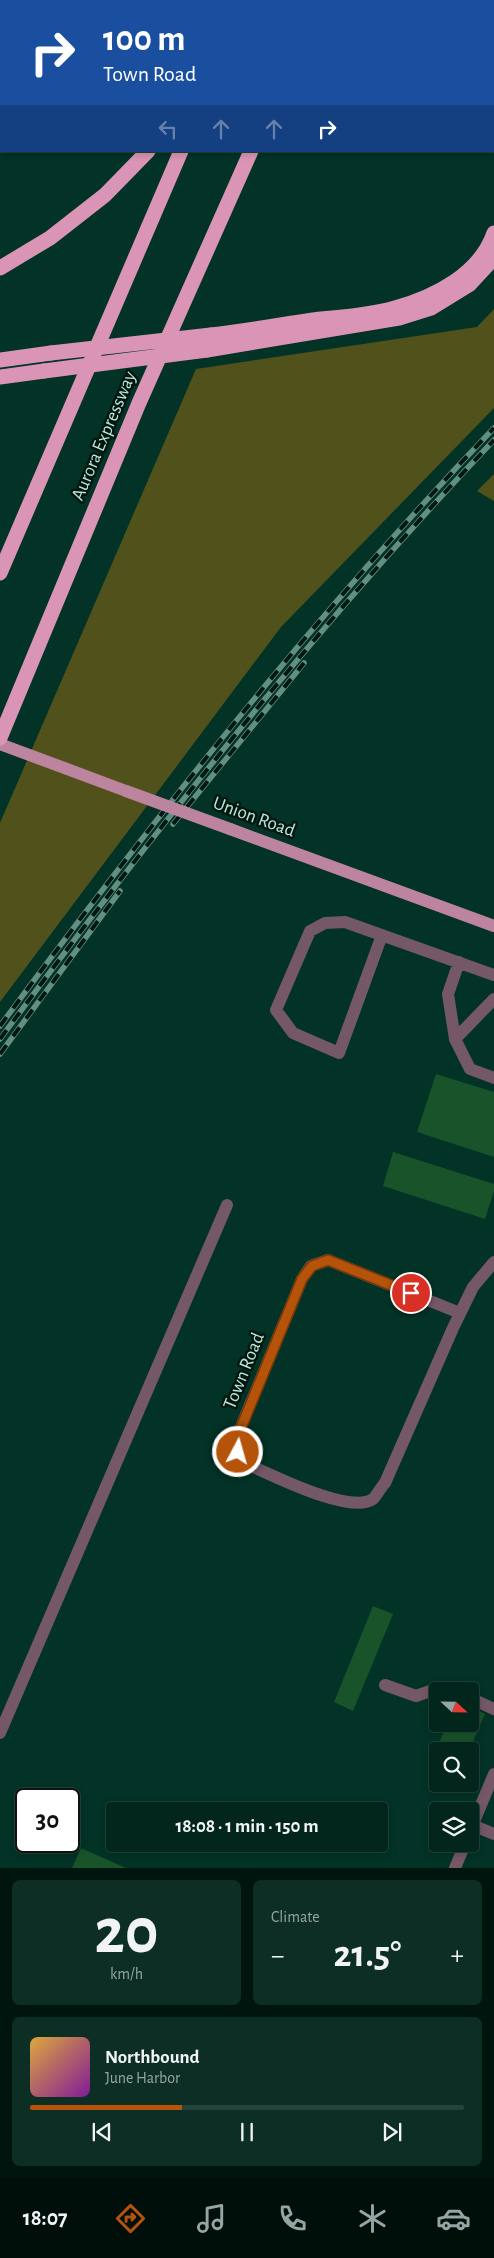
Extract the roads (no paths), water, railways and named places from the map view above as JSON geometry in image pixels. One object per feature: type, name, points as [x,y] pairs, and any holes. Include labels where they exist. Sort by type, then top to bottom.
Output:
[{"type":"highway","points":[[0,268],[50,238],[98,200],[147,152]]},
{"type":"highway","points":[[0,573],[182,152]]},
{"type":"highway","name":"Aurora Expressway","points":[[0,738],[139,403],[251,152]]},
{"type":"highway","points":[[240,179],[259,152]]},
{"type":"highway","points":[[0,360],[211,335],[394,309],[428,296],[456,281],[476,262],[491,240],[494,232]]},
{"type":"highway","points":[[0,376],[207,350],[399,318],[431,308],[470,284],[494,258]]},
{"type":"main road","name":"Union Road","points":[[0,744],[494,926]]},
{"type":"street","points":[[382,935],[339,1053],[293,1033],[276,1010],[310,931],[325,923],[345,922],[459,962],[494,975]]},
{"type":"street","points":[[459,962],[448,994],[455,1039],[470,1069],[494,1078]]},
{"type":"street","points":[[455,1039],[494,999]]},
{"type":"street","points":[[0,1733],[227,1205]]},
{"type":"street","name":"Town Road","points":[[460,1313],[328,1260],[312,1266],[302,1279],[236,1440],[238,1452],[247,1464],[339,1502],[356,1504],[373,1498],[385,1483],[473,1287],[494,1262]]},
{"type":"street","points":[[385,1685],[416,1696],[429,1691]]},
{"type":"street","points":[[479,1702],[494,1708]]},
{"type":"street","points":[[479,1809],[494,1774]]},
{"type":"street","points":[[479,1830],[494,1834]]},
{"type":"street","points":[[455,1868],[462,1852]]},
{"type":"railway","points":[[0,1026],[117,871],[238,719],[363,571],[494,428]]},
{"type":"railway","points":[[0,1039],[117,884],[238,732],[363,584],[494,440]]},
{"type":"railway","points":[[173,824],[304,663]]},
{"type":"railway","points":[[0,1054],[120,891]]}]
